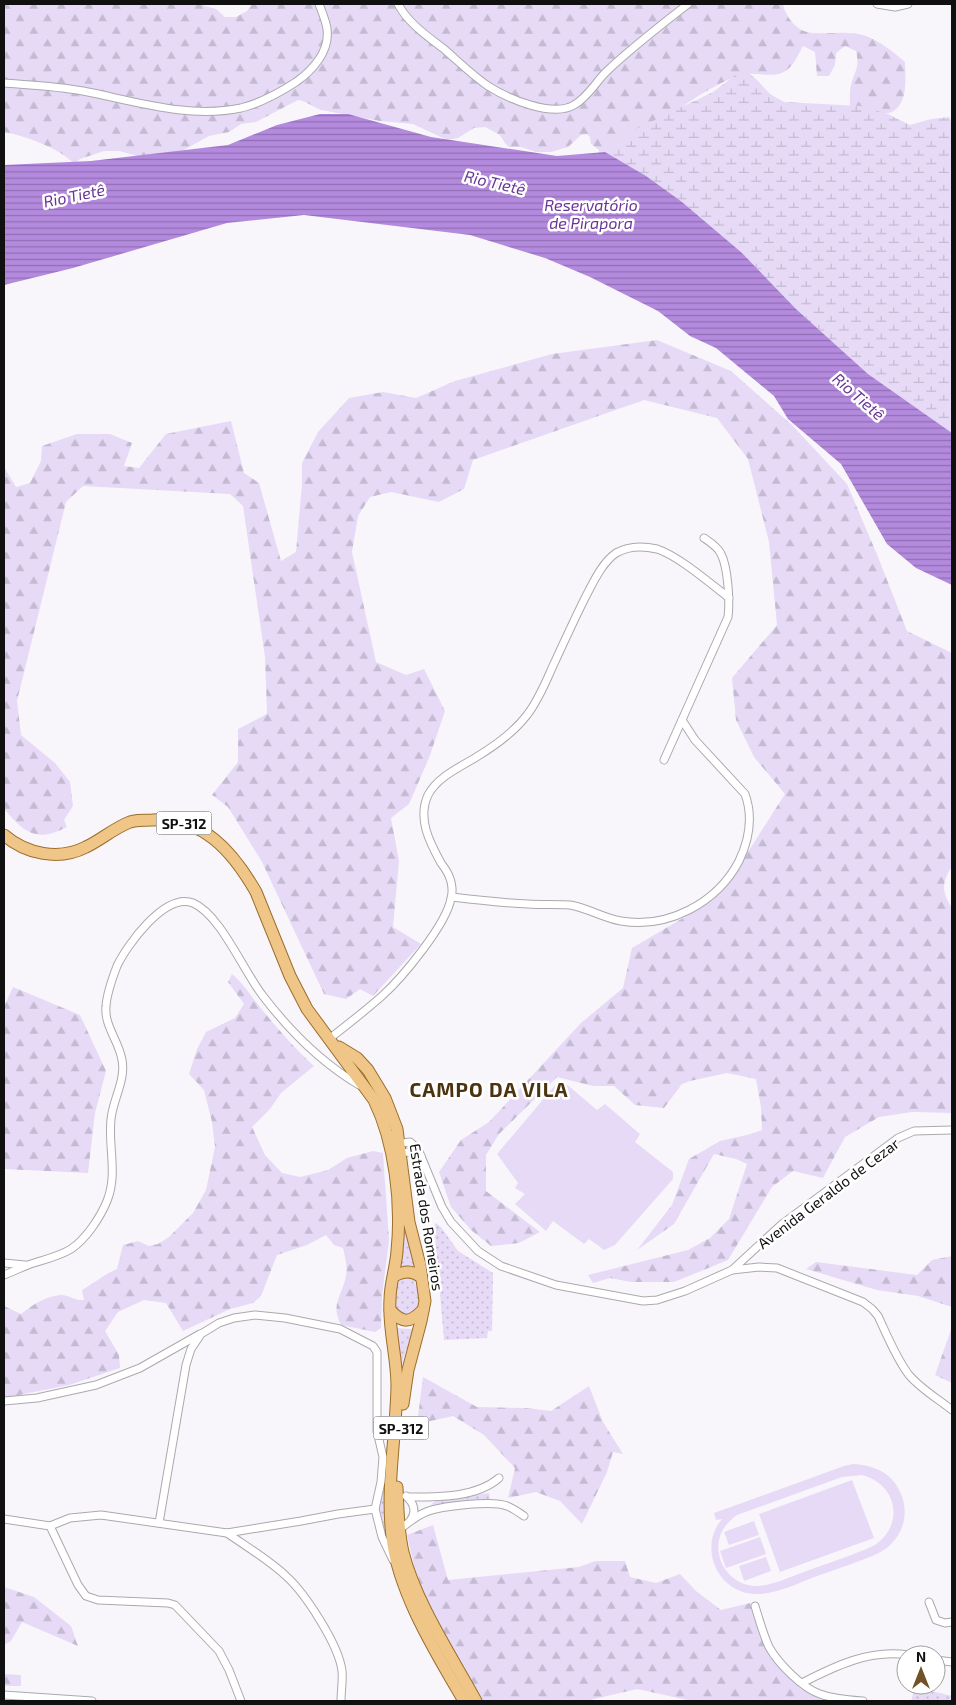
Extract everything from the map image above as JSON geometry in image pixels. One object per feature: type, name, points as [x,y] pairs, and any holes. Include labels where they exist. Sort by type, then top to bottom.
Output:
[{"type":"main road","name":"Estrada dos Romeiros","points":[[4,835],[23,848],[39,854],[55,855],[85,848],[130,822],[160,819],[176,821],[199,828],[222,846],[249,880],[307,1009],[368,1090],[396,1149],[425,1301],[404,1390],[398,1490],[403,1552],[416,1588],[476,1701]]},
{"type":"main road","name":"Estrada dos Romeiros","points":[[331,1041],[357,1058],[368,1070],[393,1114],[399,1234],[390,1300],[397,1375],[392,1447],[390,1516],[392,1536],[397,1566],[410,1602],[464,1701]]},
{"type":"main road","points":[[394,1276],[400,1273],[412,1272],[421,1277]]},
{"type":"main road","points":[[390,1310],[399,1319],[407,1321],[423,1310]]},
{"type":"street","points":[[4,83],[82,91],[164,108],[208,111],[242,108],[275,95],[304,76],[319,61],[328,37],[327,27],[319,4]]},
{"type":"street","points":[[398,4],[417,27],[488,86],[521,102],[542,108],[558,109],[573,106],[586,97],[605,73],[688,4]]},
{"type":"street","points":[[877,4],[895,6],[908,4]]},
{"type":"street","points":[[664,760],[728,617],[729,598],[722,556],[718,549],[704,538]]},
{"type":"street","points":[[331,1041],[383,995],[412,964],[443,918],[452,897],[450,876],[427,836],[425,803],[429,793],[452,772],[480,756],[511,733],[528,713],[542,690],[594,581],[609,560],[617,553],[628,548],[657,549],[672,556],[729,598]]},
{"type":"street","points":[[452,897],[500,902],[568,905],[621,921],[639,922],[659,920],[679,914],[697,906],[716,892],[732,873],[744,850],[750,821],[749,804],[745,794],[695,740],[682,720]]},
{"type":"street","points":[[4,1275],[71,1248],[82,1239],[102,1212],[107,1201],[113,1175],[111,1120],[123,1067],[120,1051],[106,1017],[107,997],[118,964],[136,936],[162,910],[180,902],[193,903],[200,907],[214,919],[262,994],[276,1012],[313,1050],[340,1074],[385,1098]]},
{"type":"street","name":"Avenida Geraldo de Cezar","points":[[421,1156],[442,1206],[452,1222],[478,1251],[501,1266],[518,1272],[579,1290],[643,1301],[657,1300],[685,1291],[732,1270],[782,1224],[898,1138],[914,1131],[952,1130]]},
{"type":"street","points":[[396,1149],[406,1141],[415,1145],[421,1156]]},
{"type":"street","points":[[396,1149],[413,1152],[421,1156]]},
{"type":"street","points":[[4,1263],[28,1265]]},
{"type":"street","points":[[732,1270],[759,1267],[777,1268],[863,1302],[878,1316],[902,1365],[909,1374],[915,1381],[952,1410]]},
{"type":"street","points":[[4,1401],[37,1398],[69,1392],[114,1379],[140,1368],[219,1323],[234,1318],[256,1316],[284,1318],[340,1329],[373,1346],[377,1352],[377,1431],[383,1457],[381,1482],[375,1509],[386,1547],[397,1566]]},
{"type":"street","points":[[159,1523],[186,1366],[191,1349],[201,1334]]},
{"type":"street","points":[[383,1457],[392,1447]]},
{"type":"street","points":[[408,1497],[440,1496],[474,1491],[490,1486],[499,1478]]},
{"type":"street","points":[[398,1490],[408,1497],[414,1506],[413,1518],[410,1521]]},
{"type":"street","points":[[400,1529],[427,1512],[438,1509],[497,1503],[513,1508],[524,1516]]},
{"type":"street","points":[[4,1519],[50,1526],[70,1518],[101,1515],[227,1533],[375,1509]]},
{"type":"street","points":[[50,1526],[78,1585],[86,1596],[98,1600],[168,1603],[175,1605],[219,1651],[229,1670],[241,1701]]},
{"type":"street","points":[[227,1533],[285,1575],[298,1588],[318,1618],[340,1659],[342,1678],[341,1701]]},
{"type":"street","points":[[928,1602],[936,1620],[945,1623],[952,1622]]},
{"type":"street","points":[[755,1606],[770,1647],[780,1662],[802,1683],[818,1694],[862,1701]]},
{"type":"street","points":[[802,1683],[866,1656],[896,1653]]},
{"type":"street","points":[[4,1695],[92,1701]]},
{"type":"street","points":[[18,1701],[33,1697]]},
{"type":"green space","points":[[4,4],[199,4],[216,9],[225,17],[236,17],[247,11],[252,4],[783,4],[791,21],[798,28],[807,32],[859,34],[871,38],[886,47],[905,62],[905,89],[901,102],[892,112],[866,113],[853,111],[850,109],[850,94],[857,65],[856,51],[845,46],[836,53],[835,65],[829,76],[817,76],[815,52],[803,46],[792,65],[786,71],[773,75],[740,75],[731,79],[598,156],[599,150],[591,144],[590,137],[587,134],[581,135],[568,147],[551,152],[536,152],[521,147],[509,147],[500,135],[485,127],[474,128],[458,138],[447,140],[413,124],[380,121],[321,110],[298,100],[256,122],[241,124],[229,132],[209,136],[182,151],[141,157],[119,151],[104,151],[80,159],[74,164],[52,148],[21,136],[4,132]]},
{"type":"green space","points":[[746,71],[770,94],[784,102],[860,106],[888,114],[910,125],[931,119],[949,117],[952,122],[952,433],[868,374],[796,309],[742,253],[605,152],[632,131],[713,92],[737,74]]},
{"type":"green space","points":[[657,340],[731,371],[792,425],[847,484],[907,631],[952,653],[952,867],[948,872],[944,888],[952,908],[952,1113],[912,1112],[879,1117],[845,1137],[823,1178],[793,1171],[772,1187],[728,1260],[674,1282],[631,1282],[610,1278],[593,1283],[588,1275],[688,1250],[710,1238],[729,1219],[747,1164],[736,1159],[714,1154],[674,1224],[637,1250],[672,1205],[689,1159],[720,1141],[762,1130],[761,1108],[756,1079],[727,1073],[690,1081],[682,1084],[664,1108],[635,1105],[614,1086],[593,1086],[557,1077],[499,1134],[486,1155],[486,1191],[540,1232],[519,1243],[491,1246],[471,1230],[451,1207],[439,1172],[461,1140],[489,1122],[581,1023],[623,988],[632,948],[705,905],[730,880],[785,794],[754,757],[736,720],[732,678],[777,625],[769,542],[748,459],[717,418],[644,400],[473,460],[464,489],[439,502],[391,492],[370,497],[358,516],[352,552],[376,662],[406,675],[424,669],[445,711],[429,758],[409,804],[391,818],[399,861],[393,927],[421,944],[373,996],[360,989],[346,999],[324,994],[262,862],[228,807],[212,795],[238,762],[238,729],[267,714],[265,657],[243,506],[230,494],[83,486],[66,502],[17,701],[21,735],[55,763],[70,782],[73,806],[64,820],[67,827],[56,832],[39,835],[18,824],[4,809],[4,467],[16,487],[30,483],[41,461],[42,446],[77,434],[110,434],[132,443],[124,466],[139,468],[166,434],[231,421],[244,473],[259,483],[281,561],[296,552],[302,463],[318,432],[349,398],[383,392],[416,398],[455,381],[552,354]]},
{"type":"green space","points":[[232,974],[245,987],[287,1039],[314,1066],[281,1093],[270,1109],[252,1127],[265,1155],[282,1173],[300,1177],[328,1170],[347,1158],[373,1151],[383,1153],[389,1240],[382,1296],[381,1328],[375,1332],[341,1325],[337,1306],[346,1276],[346,1262],[343,1248],[334,1245],[326,1235],[307,1245],[277,1255],[261,1296],[253,1303],[230,1309],[183,1331],[166,1303],[144,1300],[118,1312],[105,1331],[119,1355],[120,1368],[69,1385],[4,1398],[4,1306],[21,1314],[40,1301],[50,1297],[64,1295],[84,1300],[82,1290],[117,1269],[123,1245],[138,1241],[149,1246],[158,1244],[169,1237],[193,1213],[206,1190],[215,1147],[212,1122],[204,1090],[189,1074],[197,1049],[206,1032],[235,1018],[244,1004],[228,982]]},
{"type":"green space","points":[[13,987],[80,1015],[106,1071],[95,1113],[88,1173],[4,1169],[4,1007]]},
{"type":"green space","points":[[564,1082],[597,1110],[605,1104],[640,1134],[635,1142],[673,1172],[673,1179],[615,1245],[604,1250],[589,1239],[584,1244],[553,1221],[546,1231],[515,1204],[525,1194],[515,1188],[518,1183],[497,1154],[557,1083]]},
{"type":"green space","points":[[436,1223],[458,1251],[493,1273],[492,1331],[488,1331],[487,1338],[444,1340],[434,1225]]},
{"type":"green space","points":[[404,1232],[417,1269],[398,1271]]},
{"type":"green space","points":[[952,1256],[952,1307],[918,1296],[877,1290],[806,1269],[816,1262],[917,1275],[932,1260]]},
{"type":"green space","points":[[402,1277],[411,1277],[416,1284],[418,1294],[417,1309],[408,1318],[394,1308],[393,1295],[398,1280]]},
{"type":"green space","points":[[414,1327],[400,1369],[395,1328],[411,1329]]},
{"type":"green space","points":[[952,1327],[952,1383],[935,1375]]},
{"type":"green space","points":[[423,1377],[477,1407],[526,1408],[551,1411],[589,1386],[603,1422],[623,1454],[613,1452],[607,1472],[582,1524],[560,1501],[536,1492],[508,1498],[515,1468],[484,1435],[453,1416],[417,1424]]},
{"type":"green space","points":[[853,1464],[875,1468],[888,1476],[898,1487],[903,1500],[904,1520],[900,1532],[889,1546],[870,1557],[788,1588],[755,1594],[742,1592],[730,1586],[715,1567],[712,1555],[712,1542],[715,1530],[722,1519],[716,1520],[714,1513]],"holes":[[[862,1475],[874,1480],[883,1487],[893,1506],[891,1526],[875,1545],[768,1585],[743,1584],[727,1572],[719,1554],[719,1542],[728,1522],[737,1515],[842,1477]]]},
{"type":"green space","points":[[388,1470],[390,1546],[382,1528],[379,1508],[381,1488]]},
{"type":"green space","points":[[852,1480],[874,1538],[780,1572],[759,1514]]},
{"type":"green space","points":[[489,1493],[490,1501],[427,1508],[437,1500]]},
{"type":"green space","points":[[754,1521],[759,1535],[729,1545],[724,1532]]},
{"type":"green space","points":[[433,1525],[448,1580],[579,1567],[595,1561],[625,1561],[630,1577],[656,1583],[680,1574],[696,1591],[721,1610],[750,1603],[769,1656],[800,1688],[819,1698],[851,1701],[692,1701],[637,1689],[586,1701],[480,1701],[424,1593],[414,1566],[407,1535]]},
{"type":"green space","points":[[760,1537],[766,1554],[726,1568],[720,1551]]},
{"type":"green space","points":[[766,1557],[771,1571],[744,1581],[739,1566]]},
{"type":"green space","points":[[4,1587],[34,1597],[71,1626],[78,1646],[22,1622],[11,1641],[4,1645]]},
{"type":"green space","points":[[4,1674],[21,1675],[21,1686],[4,1686]]},
{"type":"green space","points":[[913,1695],[952,1696],[952,1701],[911,1701]]},
{"type":"water","name":"Reservatório de Pirapora","points":[[320,114],[348,114],[431,137],[557,156],[605,152],[646,176],[682,202],[742,253],[796,309],[868,374],[952,433],[952,585],[916,568],[887,544],[841,464],[788,419],[774,396],[716,348],[690,336],[658,311],[590,277],[545,258],[470,235],[304,215],[227,223],[73,268],[4,285],[4,165],[91,161],[228,145],[277,125]]},
{"type":"district","name":"CAMPO DA VILA","points":[[489,1089]]},
{"type":"water label","name":"Rio Tietê","points":[[495,182]]},
{"type":"water label","name":"Rio Tietê","points":[[74,195]]},
{"type":"water label","name":"Rio Tietê","points":[[859,396]]}]
